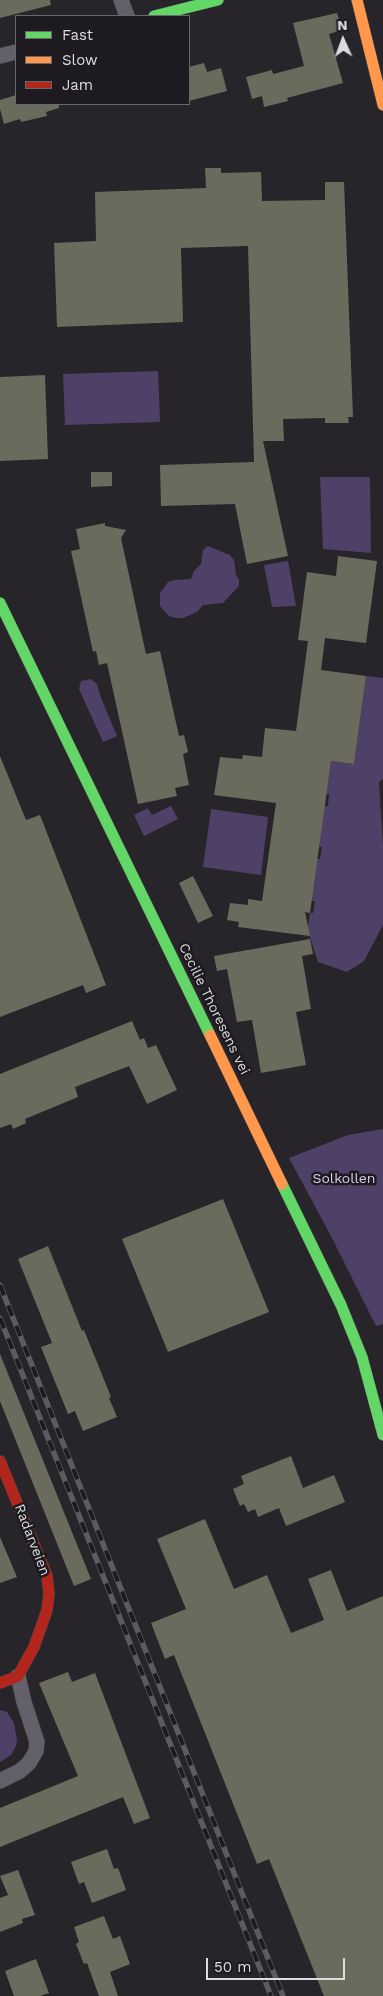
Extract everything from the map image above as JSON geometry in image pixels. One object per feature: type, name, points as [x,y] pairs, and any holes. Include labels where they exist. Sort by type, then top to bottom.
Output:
[{"type":"street","points":[[121,0],[127,15]]},
{"type":"street","points":[[158,15],[218,0]]},
{"type":"street","points":[[357,0],[383,106]]},
{"type":"street","points":[[0,56],[15,52]]},
{"type":"street","name":"Cecilie Thoresens vei","points":[[0,603],[341,1305],[362,1357],[383,1435]]},
{"type":"street","name":"Radarveien","points":[[0,1461],[47,1576],[49,1594],[47,1610],[34,1647],[18,1676]]},
{"type":"street","points":[[0,1683],[18,1676],[37,1742],[36,1751],[29,1763],[20,1771],[0,1781]]},
{"type":"green space","points":[[158,371],[160,422],[65,425],[63,374]]},
{"type":"green space","points":[[320,477],[370,477],[371,553],[323,549]]},
{"type":"green space","points":[[208,546],[230,555],[234,560],[239,586],[223,603],[203,605],[197,612],[183,618],[169,616],[160,606],[160,593],[168,582],[191,579],[194,571],[201,564],[203,550]]},
{"type":"green space","points":[[288,561],[296,606],[272,607],[264,565]]},
{"type":"green space","points":[[366,676],[383,678],[383,779],[379,782],[383,845],[383,925],[364,961],[347,972],[318,962],[310,937],[307,934],[310,913],[313,913],[315,901],[311,901],[317,859],[320,859],[322,847],[319,847],[324,806],[328,806],[329,794],[326,794],[331,761],[354,764]]},
{"type":"green space","points":[[91,679],[97,684],[117,736],[103,742],[79,689],[81,681]]},
{"type":"green space","points":[[171,806],[178,819],[144,836],[134,815],[148,808],[152,815]]},
{"type":"green space","points":[[211,809],[268,817],[261,875],[203,867]]},
{"type":"green space","name":"Solkollen","points":[[383,1129],[383,1324],[376,1326],[289,1158],[348,1135]]},
{"type":"green space","points":[[0,1710],[7,1712],[14,1723],[17,1740],[11,1755],[0,1762]]},
{"type":"building","points":[[0,0],[50,0],[51,5],[0,18]]},
{"type":"building","points":[[337,13],[342,30],[329,34],[343,83],[287,98],[288,101],[264,107],[262,96],[252,99],[246,77],[272,70],[273,74],[304,66],[293,23]]},
{"type":"building","points":[[204,63],[207,72],[221,68],[227,91],[190,101],[190,67]]},
{"type":"building","points":[[15,95],[15,105],[59,105],[59,108],[46,112],[47,116],[21,122],[20,119],[4,124],[0,100]]},
{"type":"building","points":[[205,168],[221,168],[221,173],[261,172],[262,201],[325,200],[325,182],[344,182],[353,417],[348,417],[349,423],[325,423],[325,418],[283,419],[284,441],[263,441],[288,556],[247,564],[235,504],[161,506],[160,465],[254,462],[248,246],[181,248],[183,322],[57,327],[54,243],[96,241],[95,192],[206,188]]},
{"type":"building","points":[[45,375],[48,459],[0,461],[0,377]]},
{"type":"building","points":[[91,472],[112,472],[112,486],[91,487]]},
{"type":"building","points":[[105,523],[105,526],[126,530],[121,538],[146,654],[160,651],[179,736],[184,735],[188,752],[183,754],[189,785],[175,788],[177,796],[138,804],[107,663],[99,665],[96,651],[93,652],[71,551],[80,549],[76,529]]},
{"type":"building","points":[[338,556],[377,561],[366,643],[325,638],[321,670],[366,676],[354,764],[331,761],[310,913],[305,912],[310,936],[238,927],[239,922],[227,920],[230,903],[248,905],[248,899],[262,901],[276,803],[214,795],[220,757],[242,759],[243,755],[262,757],[265,728],[296,731],[308,641],[298,640],[307,572],[336,576]]},
{"type":"building","points":[[0,756],[26,820],[40,815],[106,985],[86,993],[83,985],[0,1017]]},
{"type":"building","points":[[193,876],[213,916],[198,923],[179,883]]},
{"type":"building","points":[[310,939],[313,954],[302,956],[311,1009],[296,1012],[306,1065],[261,1073],[252,1020],[237,1022],[227,969],[217,971],[214,956]]},
{"type":"building","points":[[132,1021],[140,1040],[144,1038],[148,1048],[156,1045],[177,1090],[147,1104],[129,1066],[75,1087],[78,1097],[25,1119],[26,1123],[13,1129],[11,1124],[0,1128],[0,1074]]},
{"type":"building","points":[[223,1199],[269,1312],[168,1352],[122,1239]]},
{"type":"building","points":[[48,1246],[82,1331],[84,1330],[117,1417],[83,1431],[75,1411],[68,1414],[41,1347],[52,1343],[18,1259]]},
{"type":"building","points":[[0,1354],[91,1579],[74,1586],[0,1401]]},
{"type":"building","points":[[291,1456],[303,1488],[334,1475],[345,1502],[286,1526],[279,1508],[258,1517],[255,1509],[248,1512],[244,1504],[240,1506],[233,1489],[244,1484],[241,1476]]},
{"type":"building","points":[[205,1519],[234,1589],[267,1575],[291,1633],[324,1620],[308,1579],[331,1570],[347,1611],[383,1596],[383,1996],[324,1996],[269,1859],[257,1864],[174,1655],[165,1659],[151,1623],[186,1609],[157,1539]]},
{"type":"building","points":[[0,1537],[17,1577],[0,1583]]},
{"type":"building","points":[[68,1672],[72,1682],[95,1673],[150,1818],[134,1824],[123,1797],[0,1847],[0,1808],[78,1776],[39,1683]]},
{"type":"building","points":[[107,1849],[114,1869],[118,1868],[126,1890],[92,1903],[84,1882],[79,1884],[71,1862]]},
{"type":"building","points":[[18,1870],[35,1915],[22,1919],[23,1923],[0,1932],[0,1898],[8,1895],[0,1876]]},
{"type":"building","points":[[104,1916],[113,1939],[120,1936],[130,1964],[110,1972],[118,1996],[99,1996],[87,1963],[84,1964],[76,1944],[79,1942],[74,1927]]},
{"type":"building","points":[[36,1959],[49,1993],[40,1996],[14,1996],[5,1971]]},
{"type":"railway","points":[[0,1285],[283,1996]]},
{"type":"railway","points":[[0,1318],[271,1996]]},
{"type":"traffic: fast","points":[[158,15],[218,0]]},
{"type":"traffic: fast","points":[[0,603],[210,1035]]},
{"type":"traffic: fast","points":[[282,1184],[341,1305],[362,1357],[383,1435]]},
{"type":"traffic: slow","points":[[357,0],[383,105]]},
{"type":"traffic: slow","points":[[210,1035],[282,1184]]},
{"type":"traffic: jam","points":[[0,1461],[47,1576],[49,1594],[47,1610],[34,1647],[18,1676],[0,1683]]}]
